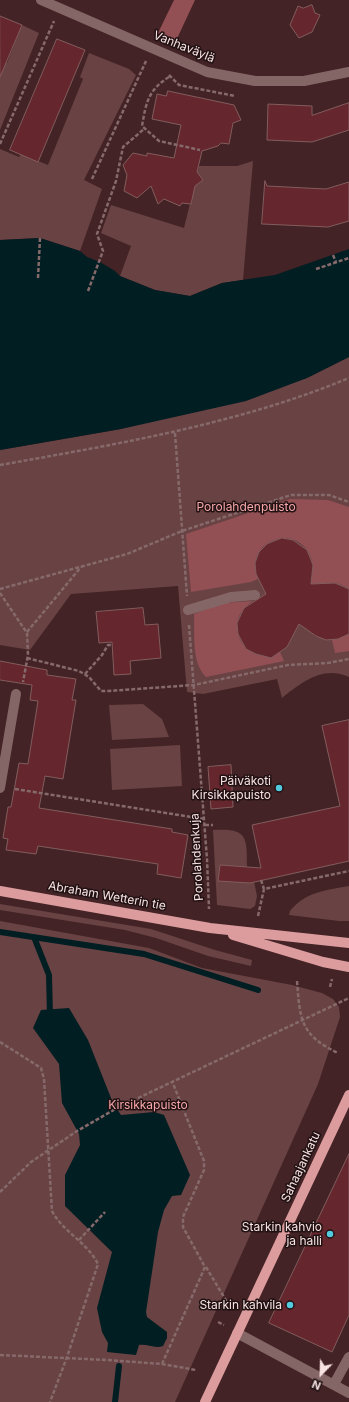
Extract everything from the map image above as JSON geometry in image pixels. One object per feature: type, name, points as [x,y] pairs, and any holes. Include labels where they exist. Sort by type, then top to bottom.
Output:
[{"type":"main road","name":"Abraham Wetterin tie","points":[[0,891],[210,928],[349,943]]},
{"type":"main road","name":"Abraham Wetterin tie","points":[[210,928],[322,962],[349,967]]},
{"type":"main road","name":"Sahaajankatu","points":[[205,1402],[349,1095]]},
{"type":"street","name":"Vanhaväylä","points":[[41,0],[207,72],[255,81],[304,81],[349,72]]},
{"type":"street","points":[[188,610],[231,597],[255,595]]},
{"type":"street","points":[[0,787],[16,694]]},
{"type":"street","points":[[237,1332],[349,1393]]},
{"type":"street","points":[[334,1384],[349,1357]]},
{"type":"path","points":[[0,144],[59,8]]},
{"type":"path","points":[[92,179],[152,48]]},
{"type":"path","points":[[169,76],[157,84],[151,92],[142,126],[159,141],[200,150]]},
{"type":"path","points":[[88,291],[103,251],[97,234],[116,181],[123,147],[144,129]]},
{"type":"path","points":[[38,278],[40,238]]},
{"type":"path","points":[[333,255],[336,262]]},
{"type":"path","points":[[316,269],[349,258]]},
{"type":"path","points":[[0,465],[175,433],[306,396],[349,378]]},
{"type":"path","name":"Porolahdenkuja","points":[[175,433],[204,819],[209,910]]},
{"type":"path","points":[[0,589],[127,554],[182,531],[291,495],[329,495],[349,502]]},
{"type":"path","points":[[27,633],[82,566]]},
{"type":"path","points":[[0,592],[27,633],[29,644],[22,684],[16,694]]},
{"type":"path","points":[[85,674],[102,655],[108,645],[112,645]]},
{"type":"path","points":[[27,658],[85,674],[101,691],[108,692],[194,684],[288,665],[328,663],[349,659]]},
{"type":"path","points":[[0,787],[204,819]]},
{"type":"path","points":[[204,826],[213,825]]},
{"type":"path","points":[[264,889],[349,871]]},
{"type":"path","points":[[258,916],[264,889],[261,880]]},
{"type":"path","points":[[297,980],[302,1020],[305,1028],[320,1044],[338,1053]]},
{"type":"path","points":[[0,1192],[31,1162],[47,1150],[117,1108],[172,1080],[349,998]]},
{"type":"path","points":[[0,1042],[40,1068],[44,1079],[47,1150],[52,1211],[57,1221],[79,1240],[94,1257],[98,1264],[67,1357],[50,1402]]},
{"type":"path","points":[[172,1080],[204,1161],[204,1170],[183,1217],[183,1227],[205,1267],[227,1302]]},
{"type":"path","points":[[79,1240],[105,1212]]},
{"type":"path","points":[[162,1364],[205,1267]]},
{"type":"path","points":[[0,1355],[67,1357],[162,1364],[196,1370]]},
{"type":"green space","points":[[22,25],[39,33],[0,130],[0,60],[7,63]]},
{"type":"green space","points":[[89,53],[129,69],[136,75],[84,180],[102,189],[80,251],[40,238],[0,240],[0,149],[19,157],[21,154],[48,165],[83,79],[80,77]]},
{"type":"green space","points":[[253,161],[243,280],[222,283],[190,296],[155,290],[120,276],[131,246],[101,233],[111,205],[184,228],[195,183],[201,178],[197,174],[199,166],[237,166]]},
{"type":"green space","name":"Porolahdenpuisto","points":[[349,357],[349,677],[330,673],[321,674],[313,677],[282,698],[277,679],[203,694],[187,692],[178,586],[71,594],[30,650],[0,645],[0,450],[121,429],[307,378]]},
{"type":"green space","points":[[143,704],[162,719],[169,737],[112,740],[109,705]]},
{"type":"green space","points":[[180,745],[182,786],[112,790],[110,749]]},
{"type":"green space","points":[[213,830],[233,831],[243,836],[246,848],[247,867],[220,865],[218,880],[254,881],[257,896],[255,906],[250,909],[217,905]]},
{"type":"green space","points":[[349,886],[349,921],[289,915],[290,911],[296,905],[309,896],[324,891]]},
{"type":"green space","points":[[0,904],[151,929],[215,950],[252,960],[251,966],[208,956],[156,938],[125,930],[0,910]]},
{"type":"green space","name":"Kirsikkapuisto","points":[[0,921],[149,948],[202,968],[292,985],[322,993],[333,999],[339,1007],[340,1017],[318,1084],[175,1402],[0,1402]]},
{"type":"shaded area","points":[[174,0],[195,0],[175,43],[157,35]]},
{"type":"shaded area","points":[[290,499],[328,500],[349,507],[349,589],[339,584],[329,583],[319,586],[309,592],[313,565],[312,561],[306,549],[297,541],[286,538],[275,540],[265,545],[258,553],[255,565],[258,579],[251,582],[191,592],[186,534]]},
{"type":"shaded area","points":[[253,601],[243,610],[238,620],[237,630],[241,640],[247,649],[256,654],[267,656],[280,652],[284,661],[206,677],[201,671],[196,656],[194,614],[222,603]]},
{"type":"shaded area","points":[[349,633],[349,651],[335,653],[332,640]]},
{"type":"water","points":[[40,238],[80,251],[87,257],[100,262],[115,271],[120,276],[155,290],[190,296],[222,283],[275,275],[349,249],[349,357],[307,378],[246,401],[121,429],[0,450],[0,240]]},
{"type":"water","points":[[69,1008],[88,1040],[113,1103],[121,1115],[154,1112],[164,1115],[190,1175],[181,1195],[172,1196],[164,1210],[158,1232],[146,1312],[147,1317],[167,1332],[167,1338],[163,1346],[160,1347],[139,1345],[136,1355],[107,1352],[108,1343],[102,1332],[97,1308],[112,1252],[65,1206],[65,1175],[80,1145],[79,1134],[62,1103],[59,1064],[33,1028],[41,1010]]},
{"type":"building","points":[[312,5],[315,13],[320,15],[312,32],[299,38],[290,25],[298,6],[303,8]]},
{"type":"building","points":[[0,16],[22,25],[0,77]]},
{"type":"building","points":[[57,39],[85,50],[38,162],[10,150]]},
{"type":"building","points":[[168,91],[234,105],[241,120],[233,123],[229,144],[221,143],[218,146],[202,151],[197,172],[203,180],[195,186],[191,204],[182,203],[180,206],[164,199],[158,204],[151,186],[137,198],[124,191],[127,175],[123,165],[133,153],[147,156],[147,153],[174,158],[181,125],[152,119],[157,94],[166,96]]},
{"type":"building","points":[[349,103],[349,130],[312,142],[267,140],[268,104],[312,106],[312,115]]},
{"type":"building","points":[[265,181],[267,186],[326,189],[349,182],[349,221],[328,227],[262,224]]},
{"type":"building","points":[[282,538],[293,540],[307,550],[313,565],[311,584],[335,583],[349,589],[349,634],[338,639],[326,640],[316,636],[299,624],[287,647],[271,658],[256,654],[246,649],[238,634],[237,623],[244,608],[266,594],[256,574],[255,563],[259,552],[267,544]]},
{"type":"building","points":[[143,608],[145,625],[158,624],[161,658],[130,661],[131,674],[114,675],[112,642],[99,643],[96,612]]},
{"type":"building","points":[[0,661],[47,670],[47,675],[76,679],[72,700],[76,700],[63,779],[45,776],[39,808],[172,829],[172,832],[188,835],[181,878],[157,874],[158,864],[38,846],[36,854],[6,850],[8,839],[3,838],[8,807],[11,807],[19,763],[28,764],[38,701],[30,700],[32,685],[0,680]]},
{"type":"building","points":[[349,720],[349,861],[250,883],[218,881],[220,865],[261,868],[252,825],[340,806],[322,726]]},
{"type":"building","points":[[231,765],[233,807],[211,809],[208,767]]},
{"type":"building","name":"Starkin kahvio ja halli","points":[[349,1154],[349,1315],[332,1352],[269,1323]]},
{"type":"waterway","points":[[0,932],[144,954],[258,990]]},
{"type":"waterway","points":[[34,937],[49,975],[50,1017]]},
{"type":"waterway","points":[[115,1402],[119,1366]]},
{"type":"place","name":"Päiväkoti Kirsikkapuisto","points":[[279,788]]},
{"type":"place","name":"Starkin kahvio ja halli","points":[[330,1234]]},
{"type":"place","name":"Starkin kahvila","points":[[290,1305]]}]
